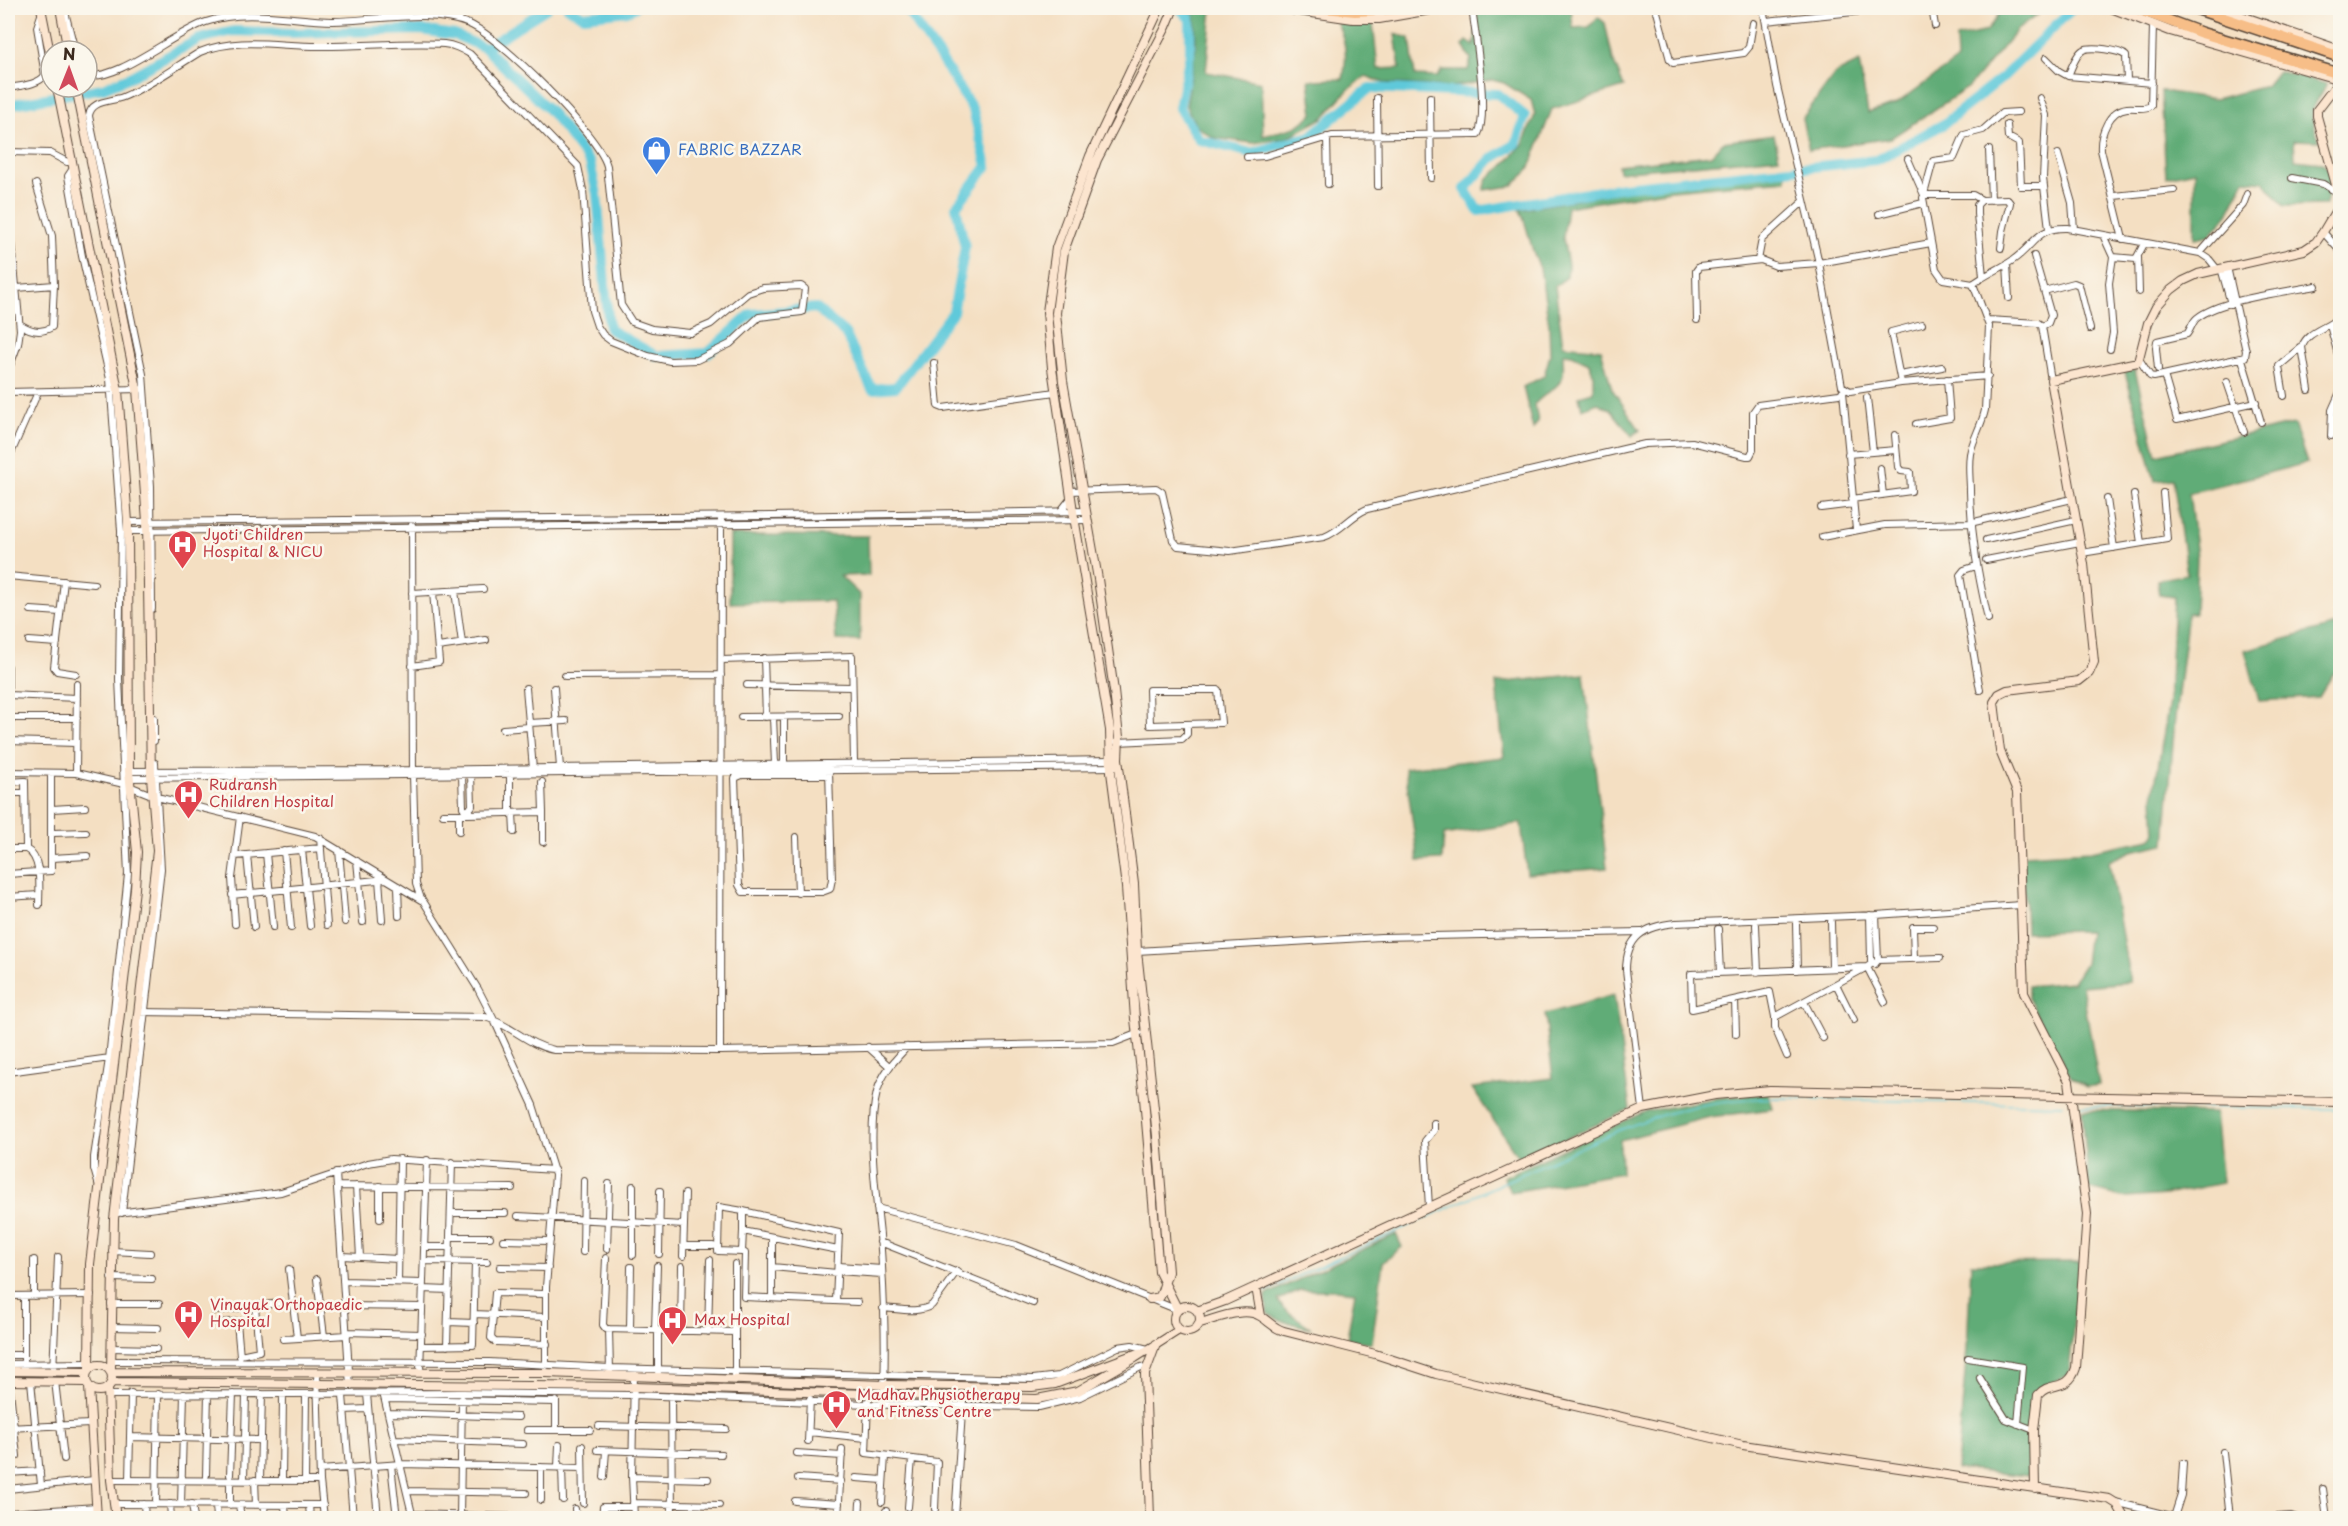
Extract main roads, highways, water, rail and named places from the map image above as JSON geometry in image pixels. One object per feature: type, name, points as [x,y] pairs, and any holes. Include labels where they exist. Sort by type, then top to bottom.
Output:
[{"type":"highway","points":[[1324,8],[1355,11],[1420,8]]},
{"type":"highway","points":[[2135,8],[2202,33],[2340,74]]},
{"type":"highway","points":[[2194,8],[2340,57]]},
{"type":"waterway","points":[[485,48],[547,8]]},
{"type":"waterway","points":[[568,8],[584,16],[627,11],[634,8]]},
{"type":"waterway","points":[[8,105],[103,88],[130,77],[199,39],[234,31],[293,33],[420,30],[455,35],[485,48],[550,111],[590,163],[597,194],[609,329],[657,356],[708,353],[751,314],[816,308],[845,333],[872,389],[896,387],[953,312],[965,247],[956,207],[987,166],[973,110],[905,8]]},
{"type":"waterway","points":[[1179,8],[1190,19],[1190,54],[1179,108],[1199,140],[1251,153],[1311,136],[1370,88],[1498,94],[1525,116],[1516,144],[1491,159],[1465,189],[1478,211],[1624,187],[1877,160],[1944,124],[2002,78],[2073,8]]},
{"type":"waterway","points":[[1265,1291],[1617,1131],[1679,1110],[1718,1102],[1760,1098],[2063,1105]]},
{"type":"waterway","points":[[2081,1106],[2340,1109]]},
{"type":"place","name":"FABRIC BAZZAR","points":[[657,176]]},
{"type":"place","name":"Jyoti Children Hospital & NICU","points":[[182,570]]},
{"type":"place","name":"Rudransh Children Hospital","points":[[188,820]]},
{"type":"place","name":"Vinayak Orthopaedic Hospital","points":[[189,1340]]},
{"type":"place","name":"Max Hospital","points":[[673,1346]]},
{"type":"place","name":"Madhav Physiotherapy and Fitness Centre","points":[[836,1430]]}]
